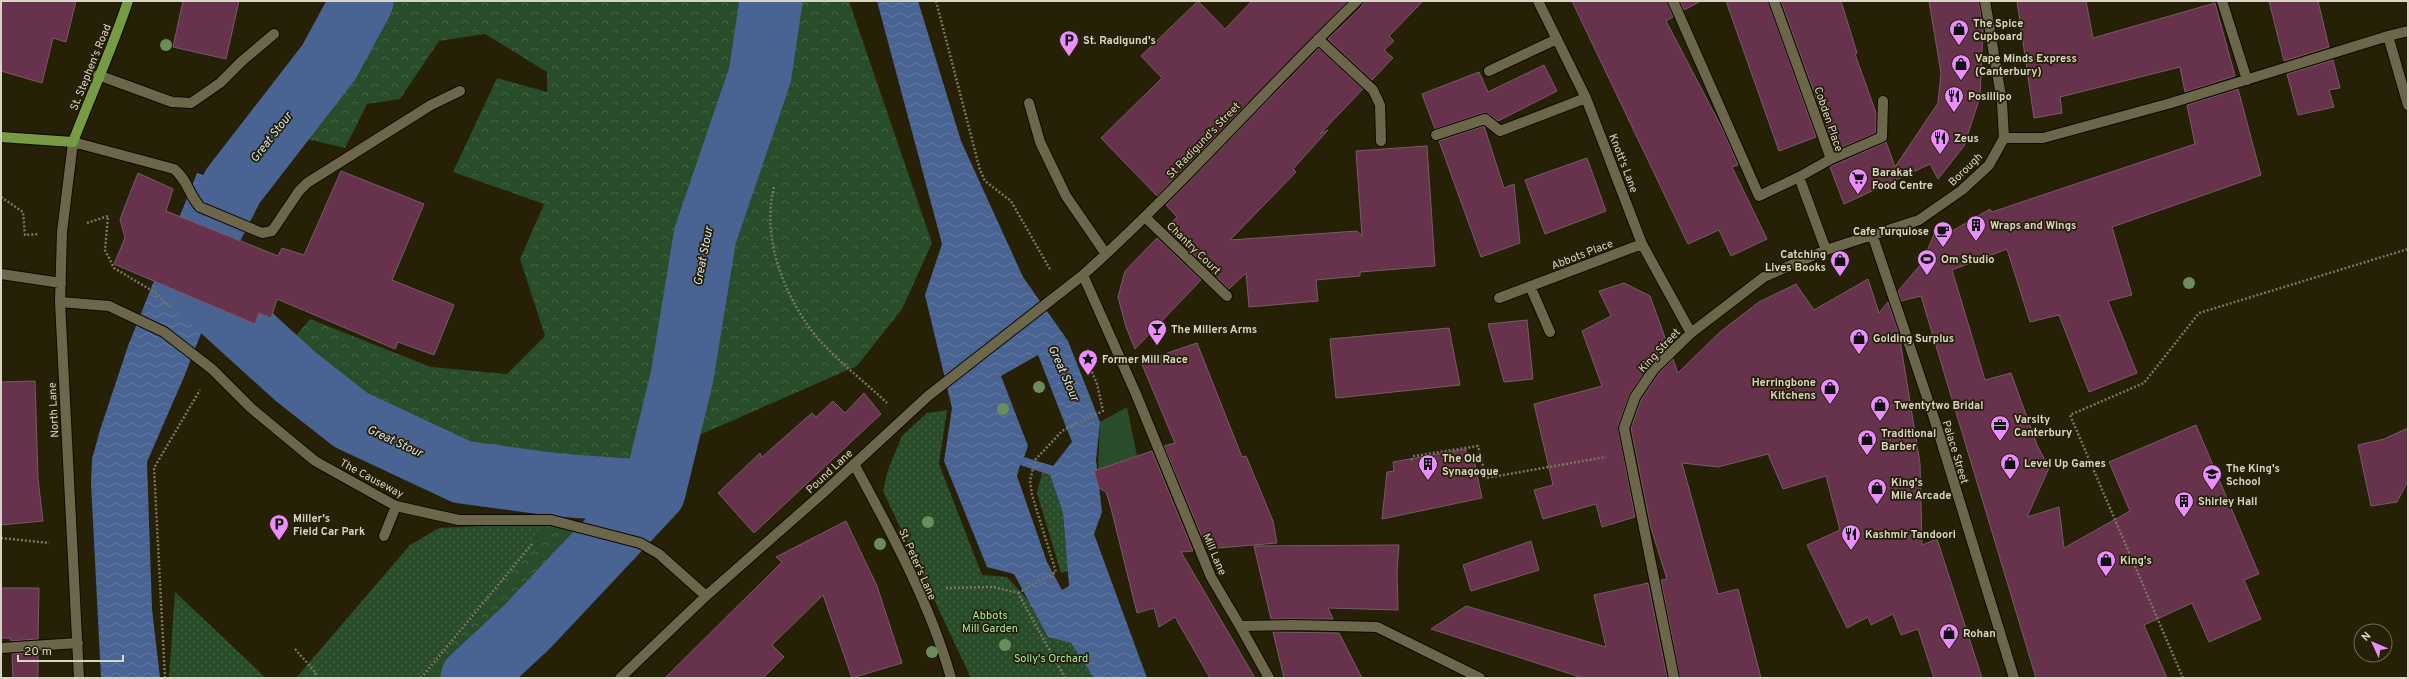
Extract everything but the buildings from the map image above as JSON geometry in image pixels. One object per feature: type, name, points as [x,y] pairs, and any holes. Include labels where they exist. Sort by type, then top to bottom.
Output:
[{"type":"main road","name":"St. Stephen's Road","points":[[73,142],[98,75],[116,36],[128,1]]},
{"type":"main road","points":[[1,137],[73,142]]},
{"type":"street","name":"St Radigund's Street","points":[[1062,291],[1083,275],[1146,218],[1318,39],[1357,1]]},
{"type":"street","name":"Knott's Lane","points":[[1538,1],[1586,98],[1642,244],[1691,333]]},
{"type":"street","name":"Cobden Place","points":[[1673,1],[1759,196],[1831,159],[1774,1]]},
{"type":"street","points":[[1985,1],[2002,102],[2004,138],[2043,138],[2247,80],[2408,31]]},
{"type":"street","points":[[2222,1],[2247,80]]},
{"type":"street","points":[[98,75],[172,102],[191,103],[220,83],[274,34]]},
{"type":"street","points":[[2388,36],[2408,105]]},
{"type":"street","points":[[1318,39],[1373,90],[1380,105],[1381,141]]},
{"type":"street","points":[[1489,71],[1557,39]]},
{"type":"street","points":[[73,142],[174,169],[181,174],[194,201],[200,207],[262,233],[272,231],[299,191],[307,183],[431,105],[460,91]]},
{"type":"street","points":[[1436,135],[1485,119],[1500,132],[1586,98]]},
{"type":"street","points":[[1831,159],[1882,137],[1883,101]]},
{"type":"street","points":[[1029,102],[1040,142],[1066,196],[1106,254]]},
{"type":"street","name":"Borough","points":[[1872,234],[1919,220],[1962,190],[1989,165],[2004,138]]},
{"type":"street","name":"North Lane","points":[[73,142],[62,232],[60,302],[71,546],[79,678]]},
{"type":"street","points":[[1799,176],[1826,250]]},
{"type":"street","name":"Chantry Court","points":[[1146,218],[1227,296]]},
{"type":"street","name":"King Street","points":[[1674,678],[1624,428],[1635,397],[1654,369],[1691,333],[1764,277],[1826,250],[1872,234]]},
{"type":"street","name":"Palace Street","points":[[1872,234],[1934,418],[2014,678]]},
{"type":"street","name":"Abbots Place","points":[[1499,298],[1642,244]]},
{"type":"street","points":[[1,274],[61,283]]},
{"type":"street","name":"Mill Lane","points":[[1083,275],[1136,394],[1211,577],[1269,678]]},
{"type":"street","points":[[1530,286],[1550,332]]},
{"type":"street","name":"Pound Lane","points":[[620,678],[706,596],[928,396],[1062,291]]},
{"type":"street","name":"The Causeway","points":[[60,302],[109,306],[164,332],[212,369],[251,408],[315,461],[396,506],[459,520],[551,520],[572,527],[640,543],[659,554],[706,596]]},
{"type":"street","name":"St. Peter's Lane","points":[[854,464],[893,537],[943,652],[951,678]]},
{"type":"street","points":[[384,536],[396,506]]},
{"type":"street","points":[[1240,626],[1292,625],[1377,627],[1461,674],[1480,678]]},
{"type":"street","points":[[1,648],[78,643]]},
{"type":"path","points":[[936,1],[980,170],[985,181],[1011,201],[1062,291]]},
{"type":"path","points":[[774,187],[769,206],[772,242],[785,285],[809,327],[904,418]]},
{"type":"path","points":[[1,197],[22,212],[25,235]]},
{"type":"path","points":[[108,216],[105,250],[114,268],[145,286]]},
{"type":"path","points":[[2183,678],[2070,415],[2144,382],[2199,313],[2408,249]]},
{"type":"path","points":[[165,678],[154,468],[212,369]]},
{"type":"path","points":[[946,588],[994,587],[1018,593],[1056,572],[1030,481],[1035,460],[1062,431],[1103,411]]},
{"type":"path","points":[[1411,460],[1414,456],[1478,446],[1486,478],[1628,454]]},
{"type":"path","points":[[422,678],[551,520]]},
{"type":"path","points":[[1,538],[71,546]]},
{"type":"path","points":[[1018,593],[1065,678]]},
{"type":"path","points":[[295,649],[316,673],[315,678]]},
{"type":"green space","points":[[381,1],[849,1],[932,243],[902,309],[857,366],[615,472],[508,467],[437,449],[356,411],[283,351],[310,319],[431,367],[507,374],[545,336],[520,259],[544,204],[453,172],[497,78],[547,92],[547,72],[485,34],[439,41],[400,99],[367,104],[345,148],[289,135],[359,47]]},
{"type":"green space","points":[[1127,407],[1137,456],[1098,470],[1100,422]]},
{"type":"green space","name":"Abbots Mill Garden","points":[[947,410],[939,464],[982,575],[1007,577],[1029,601],[1048,637],[1071,643],[1094,678],[971,678],[883,491],[888,470],[902,436],[927,413]]},
{"type":"green space","points":[[1042,473],[1050,475],[1063,513],[1068,571],[1061,573],[1037,493]]},
{"type":"green space","points":[[549,523],[624,539],[497,678],[422,678]]},
{"type":"green space","points":[[549,523],[421,678],[296,678],[410,545],[439,528]]},
{"type":"green space","points":[[175,592],[266,678],[169,678]]},
{"type":"water","points":[[877,1],[918,1],[961,141],[1023,277],[1068,341],[1100,422],[1096,460],[1102,512],[1094,534],[1147,678],[1094,678],[1071,643],[1048,637],[1014,574],[987,567],[944,461],[952,408],[925,295],[942,244]],"holes":[[[1038,355],[1072,442],[1053,466],[1024,457],[1028,446],[1001,376]],[[1020,465],[1050,475],[1063,513],[1069,586],[1062,590],[1047,562],[1017,476]]]},
{"type":"water","points":[[197,173],[256,193],[184,377],[147,462],[152,609],[160,678],[101,678],[91,483],[92,459],[128,346]]},
{"type":"waterway","name":"Great Stour","points":[[193,264],[233,186],[329,62],[362,1]]},
{"type":"waterway","name":"Great Stour","points":[[472,678],[528,626],[654,492],[682,377],[705,236],[760,75],[771,1]]},
{"type":"waterway","name":"Great Stour","points":[[186,277],[295,376],[351,420],[462,472],[558,485],[654,492]]},
{"type":"place","name":"The Spice Cupboard","points":[[1959,46]]},
{"type":"place","name":"St. Radigund's","points":[[1069,57]]},
{"type":"place","name":"Vape Minds Express (Canterbury)","points":[[1961,81]]},
{"type":"place","name":"Posillipo","points":[[1954,113]]},
{"type":"place","name":"Zeus","points":[[1940,155]]},
{"type":"place","name":"Barakat Food Centre","points":[[1858,195]]},
{"type":"place","name":"Wraps and Wings","points":[[1976,242]]},
{"type":"place","name":"Cafe Turquiose","points":[[1943,248]]},
{"type":"place","name":"Om Studio","points":[[1927,276]]},
{"type":"place","name":"Catching Lives Books","points":[[1840,277]]},
{"type":"place","name":"The Millers Arms","points":[[1157,346]]},
{"type":"place","name":"Golding Surplus","points":[[1859,355]]},
{"type":"place","name":"Former Mill Race","points":[[1088,376]]},
{"type":"place","name":"Herringbone Kitchens","points":[[1830,405]]},
{"type":"place","name":"Twentytwo Bridal","points":[[1880,422]]},
{"type":"place","name":"Varsity Canterbury","points":[[2000,442]]},
{"type":"place","name":"Traditional Barber","points":[[1867,456]]},
{"type":"place","name":"Level Up Games","points":[[2010,480]]},
{"type":"place","name":"The Old Synagogue","points":[[1428,481]]},
{"type":"place","name":"The King's School","points":[[2212,491]]},
{"type":"place","name":"King's Mile Arcade","points":[[1877,505]]},
{"type":"place","name":"Shirley Hall","points":[[2184,518]]},
{"type":"place","name":"Miller's Field Car Park","points":[[279,541]]},
{"type":"place","name":"Kashmir Tandoori","points":[[1851,551]]},
{"type":"place","name":"King's","points":[[2106,577]]},
{"type":"place","name":"Rohan","points":[[1949,650]]},
{"type":"park label","name":"Solly's Orchard","points":[[1051,658]]}]
